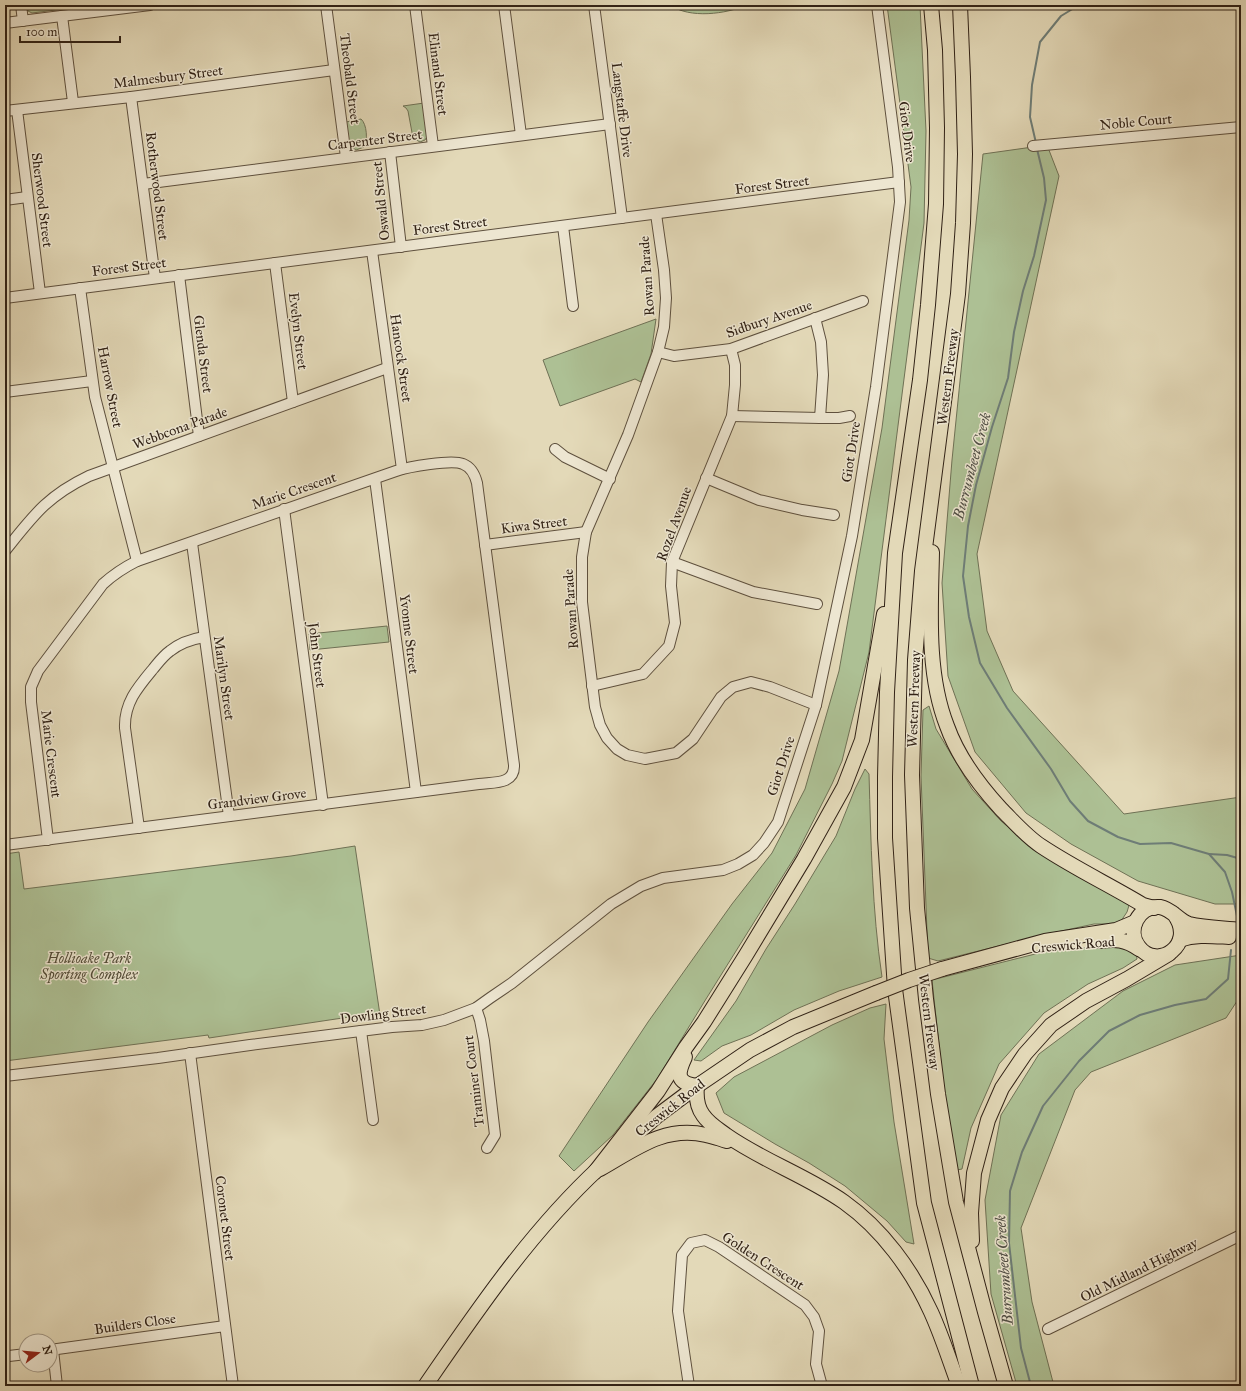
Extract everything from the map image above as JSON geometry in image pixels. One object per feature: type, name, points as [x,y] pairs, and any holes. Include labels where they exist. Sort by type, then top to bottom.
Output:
[{"type":"highway","name":"Western Freeway","points":[[931,5],[936,128],[936,204],[920,380],[895,553],[887,692],[885,838],[895,989],[924,1203],[972,1386]]},
{"type":"highway","name":"Western Freeway","points":[[960,5],[964,154],[958,294],[922,571],[915,660],[912,776],[917,908],[926,999],[940,1102],[956,1202],[1006,1386]]},
{"type":"highway","points":[[933,483],[932,648],[936,688],[947,726],[965,763],[988,794],[1039,845],[1143,905],[1154,908]]},
{"type":"highway","points":[[595,1172],[658,1091],[704,1022],[804,859],[844,787],[862,740],[895,553]]},
{"type":"highway","points":[[1169,954],[1154,956],[1146,954],[1139,949],[1133,933],[1135,922],[1144,911],[1160,907],[1168,910],[1188,924],[1241,930]]},
{"type":"highway","points":[[974,1271],[971,1213],[974,1173],[988,1120],[1002,1088],[1025,1054],[1051,1025],[1086,1001],[1127,979],[1175,949],[1180,940],[1181,927],[1179,920],[1174,914]]},
{"type":"highway","name":"Creswick Road","points":[[425,1386],[489,1294],[528,1242],[575,1190],[657,1116],[697,1086],[750,1050],[793,1027],[909,980],[942,969],[1045,941],[1116,930],[1135,922]]},
{"type":"highway","points":[[1180,940],[1195,936],[1241,937]]},
{"type":"highway","name":"Creswick Road","points":[[1005,952],[1114,939],[1130,942],[1139,949]]},
{"type":"highway","points":[[704,1022],[680,1068],[680,1074],[684,1083],[697,1086],[697,1101],[703,1115],[714,1126],[741,1146]]},
{"type":"highway","points":[[595,1172],[651,1140],[667,1134],[706,1134],[741,1146],[816,1185],[844,1202],[872,1226],[897,1254],[932,1313],[959,1386]]},
{"type":"street","points":[[20,5],[23,21]]},
{"type":"street","points":[[5,23],[150,5]]},
{"type":"street","name":"Theobald Street","points":[[326,5],[346,157]]},
{"type":"street","name":"Elinand Street","points":[[415,5],[433,146]]},
{"type":"street","points":[[504,5],[521,135]]},
{"type":"street","name":"Langstaffe Drive","points":[[594,5],[622,218]]},
{"type":"street","name":"Giot Drive","points":[[723,870],[738,864],[753,854],[764,843],[778,822],[816,705],[853,528],[879,364],[899,208],[899,182],[877,5]]},
{"type":"street","points":[[62,16],[73,102]]},
{"type":"street","name":"Malmesbury Street","points":[[5,111],[73,102],[131,97],[334,70]]},
{"type":"street","name":"Rotherwood Street","points":[[131,97],[154,278]]},
{"type":"street","name":"Sherwood Street","points":[[17,110],[40,293]]},
{"type":"street","name":"Carpenter Street","points":[[143,184],[610,124]]},
{"type":"street","name":"Noble Court","points":[[1033,146],[1241,126]]},
{"type":"street","name":"Oswald Street","points":[[390,152],[400,247]]},
{"type":"street","name":"Forest Street","points":[[5,298],[899,182]]},
{"type":"street","points":[[5,200],[27,197]]},
{"type":"street","name":"Rowan Parade","points":[[656,214],[664,270],[666,298],[664,327],[658,352],[628,435],[586,532],[582,557],[582,602],[595,707],[600,725],[607,738],[617,749],[627,755],[645,759],[676,753],[693,739],[720,697],[733,686],[751,682],[770,687],[816,705]]},
{"type":"street","points":[[563,226],[573,306]]},
{"type":"street","name":"Hancock Street","points":[[372,251],[387,368],[392,385],[402,469]]},
{"type":"street","name":"Evelyn Street","points":[[275,263],[293,402]]},
{"type":"street","name":"Glenda Street","points":[[179,275],[200,436]]},
{"type":"street","name":"Harrow Street","points":[[80,288],[92,381],[138,561]]},
{"type":"street","name":"Sidbury Avenue","points":[[658,352],[674,356],[731,349],[863,301]]},
{"type":"street","points":[[815,318],[821,342],[823,375],[820,418]]},
{"type":"street","name":"Rozel Avenue","points":[[592,686],[643,674],[669,646],[675,623],[671,586],[672,562],[732,416],[735,385],[734,365],[731,349]]},
{"type":"street","name":"Webbcona Parade","points":[[6,545],[31,517],[57,494],[84,478],[387,368]]},
{"type":"street","points":[[5,392],[92,381]]},
{"type":"street","points":[[732,416],[820,418],[839,418],[850,416]]},
{"type":"street","points":[[555,449],[565,457],[610,479]]},
{"type":"street","name":"Marie Crescent","points":[[48,840],[31,702],[31,687],[38,671],[48,656],[103,584],[120,570],[138,561],[284,509],[402,469],[455,462],[463,464],[469,468],[474,473],[476,480],[514,768],[514,780]]},
{"type":"street","name":"Yvonne Street","points":[[375,478],[416,792]]},
{"type":"street","points":[[706,478],[759,500],[802,510],[834,515]]},
{"type":"street","name":"John Street","points":[[284,509],[322,805]]},
{"type":"street","name":"Kiwa Street","points":[[485,545],[586,532]]},
{"type":"street","name":"Marilyn Street","points":[[192,543],[229,816]]},
{"type":"street","points":[[672,562],[753,592],[817,604]]},
{"type":"street","points":[[139,828],[125,728],[124,718],[126,708],[139,686],[170,651],[192,639],[204,637]]},
{"type":"street","name":"Grandview Grove","points":[[5,845],[514,780]]},
{"type":"street","name":"Dowling Street","points":[[5,1076],[361,1031],[422,1025],[444,1020],[476,1008],[512,983],[611,904],[641,886],[663,878],[723,870]]},
{"type":"street","name":"Traminer Court","points":[[476,1008],[484,1041],[495,1135],[487,1148]]},
{"type":"street","points":[[361,1031],[373,1120]]},
{"type":"street","name":"Coronet Street","points":[[190,1053],[233,1386]]},
{"type":"street","name":"Old Midland Highway","points":[[1048,1330],[1241,1235]]},
{"type":"street","name":"Golden Crescent","points":[[688,1386],[678,1311],[682,1255],[691,1243],[705,1240],[719,1247],[805,1305],[814,1317],[819,1331],[816,1364],[822,1386]]},
{"type":"street","name":"Builders Close","points":[[58,1349],[225,1326]]},
{"type":"street","points":[[9,1356],[18,1355]]},
{"type":"street","points":[[55,1373],[57,1386]]},
{"type":"green space","points":[[28,5],[95,5],[32,13],[28,11]]},
{"type":"green space","points":[[670,5],[747,5],[719,13],[698,14],[678,9]]},
{"type":"green space","points":[[887,5],[920,5],[926,131],[924,223],[869,652],[842,761],[796,855],[657,1079],[613,1135],[574,1171],[559,1156],[648,1022],[732,904],[772,853],[805,789],[839,671],[882,428],[909,220],[911,187]]},
{"type":"green space","points":[[424,103],[428,135],[425,140],[420,142],[413,138],[408,111],[403,106]]},
{"type":"green space","points":[[361,119],[366,128],[366,141],[364,147],[356,150],[348,145],[346,122]]},
{"type":"green space","points":[[1047,145],[1059,176],[977,554],[987,631],[1013,691],[1124,814],[1241,797],[1241,904],[1215,904],[1138,881],[1071,844],[1026,813],[975,752],[948,676],[942,583],[952,460],[983,154]]},
{"type":"green space","points":[[656,319],[651,354],[641,382],[635,379],[560,406],[543,360]]},
{"type":"green space","points":[[387,626],[389,642],[310,650],[309,634]]},
{"type":"green space","points":[[929,706],[936,729],[972,789],[1001,821],[1030,845],[1075,875],[1130,902],[1127,912],[1119,924],[1094,924],[938,961],[928,958],[921,776],[923,710]]},
{"type":"green space","points":[[865,769],[869,774],[874,901],[882,977],[839,991],[794,1010],[751,1035],[722,1046],[701,1061],[694,1060],[736,1001],[766,949],[836,836],[855,789]]},
{"type":"green space","name":"Hollioake Park Sporting Complex","points":[[355,846],[380,1015],[356,1016],[209,1038],[208,1035],[5,1061],[5,854],[19,852],[24,889],[291,856]]},
{"type":"green space","points":[[1119,945],[1136,950],[1137,959],[1123,968],[1088,984],[1044,1013],[999,1064],[971,1128],[962,1169],[957,1170],[948,1129],[932,980],[1047,951]]},
{"type":"green space","points":[[1241,955],[1241,995],[1226,1018],[1091,1072],[1075,1090],[1021,1228],[1032,1302],[1054,1386],[1017,1386],[991,1294],[985,1200],[1001,1115],[1039,1054],[1123,991],[1175,965]]},
{"type":"green space","points":[[886,1004],[884,1039],[894,1122],[914,1244],[906,1242],[887,1221],[845,1186],[724,1113],[716,1093],[734,1077],[832,1025],[870,1008]]},
{"type":"waterway","name":"Burrumbeet Creek","points":[[1036,143],[1030,117],[1032,85],[1040,42],[1061,16],[1079,5]]},
{"type":"waterway","name":"Burrumbeet Creek","points":[[1037,149],[1044,178],[1046,200],[1034,256],[1023,291],[1014,332],[1008,378],[992,427],[976,485],[968,526],[963,576],[969,617],[980,663],[1007,708],[1051,769],[1070,801],[1088,821],[1118,837],[1140,844],[1171,843],[1209,854],[1225,872],[1232,892],[1237,916]]},
{"type":"waterway","points":[[1209,854],[1227,855],[1241,859]]},
{"type":"waterway","name":"Burrumbeet Creek","points":[[1031,1386],[1021,1348],[1009,1243],[1010,1191],[1022,1152],[1043,1106],[1079,1061],[1109,1031],[1140,1015],[1175,1005],[1206,999],[1228,979],[1231,950]]}]
